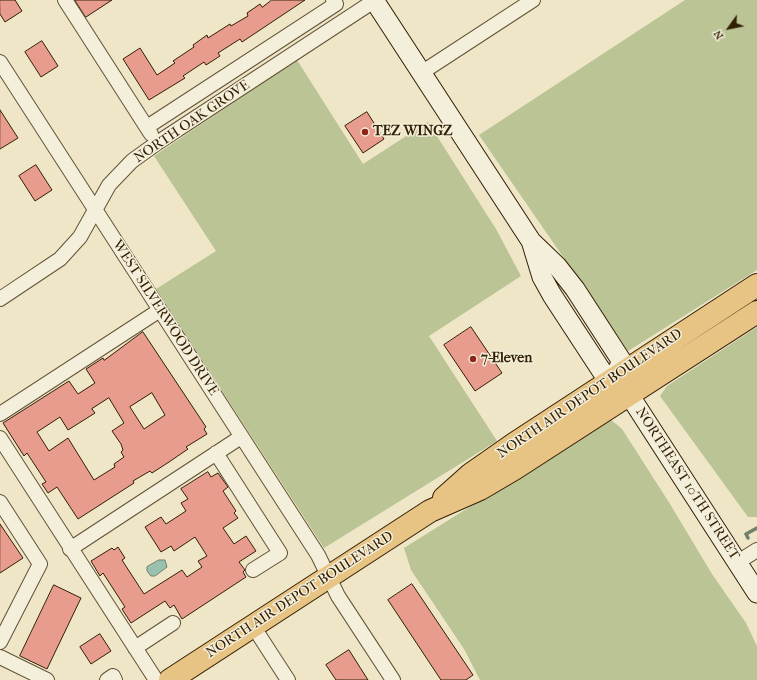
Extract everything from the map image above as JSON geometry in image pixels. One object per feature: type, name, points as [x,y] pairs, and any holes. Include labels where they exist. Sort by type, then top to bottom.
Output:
[{"type":"main road","points":[[374,1],[531,241],[556,266],[575,289],[621,360],[617,376]]},
{"type":"main road","name":"NORTH AIR DEPOT BOULEVARD","points":[[170,680],[430,511],[486,463],[757,285]]},
{"type":"main road","name":"NORTH AIR DEPOT BOULEVARD","points":[[430,511],[480,489],[500,477],[630,396],[757,312]]},
{"type":"main road","name":"NORTHEAST 10TH STREET","points":[[617,376],[757,593]]},
{"type":"street","points":[[65,0],[157,143]]},
{"type":"street","points":[[147,127],[336,4],[334,0]]},
{"type":"street","points":[[421,73],[533,0]]},
{"type":"street","name":"NORTH OAK GROVE","points":[[0,300],[60,259],[80,237],[109,185],[132,161],[157,143],[374,1]]},
{"type":"street","name":"WEST SILVERWOOD DRIVE","points":[[0,62],[318,555],[338,596],[393,680]]},
{"type":"street","points":[[0,414],[160,310]]},
{"type":"street","points":[[70,549],[241,437]]},
{"type":"street","points":[[0,438],[70,549],[156,680]]},
{"type":"street","points":[[216,453],[280,553],[253,570]]},
{"type":"street","points":[[0,502],[40,564],[0,642]]},
{"type":"street","points":[[738,562],[757,550]]},
{"type":"street","points":[[135,648],[174,623]]},
{"type":"street","points":[[253,626],[288,680]]},
{"type":"street","points":[[0,657],[47,680]]},
{"type":"street","points":[[107,680],[112,676],[115,680]]},
{"type":"shaded area","points":[[685,0],[757,0],[757,270],[628,351],[479,135]]},
{"type":"shaded area","points":[[297,60],[363,164],[428,122],[496,229],[521,276],[429,336],[497,441],[324,548],[156,289],[216,251],[154,156]]},
{"type":"shaded area","points":[[757,327],[757,517],[748,517],[660,396],[667,386]]},
{"type":"shaded area","points":[[610,419],[622,429],[670,504],[712,574],[746,623],[757,646],[757,680],[480,680],[464,649],[411,570],[404,548]]},
{"type":"shaded area","points":[[159,560],[165,560],[167,567],[155,576],[151,576],[147,571],[147,567]]},
{"type":"building","points":[[0,0],[15,0],[22,11],[5,22],[0,14]]},
{"type":"building","points":[[75,0],[112,0],[86,17]]},
{"type":"building","points":[[272,0],[305,0],[242,42],[240,39],[218,53],[220,56],[206,65],[204,62],[183,76],[185,78],[149,100],[123,59],[140,48],[157,75],[175,63],[173,61],[194,47],[193,45],[207,35],[208,38],[230,24],[231,26],[248,16],[247,13],[260,4],[262,7]]},
{"type":"building","points":[[42,41],[58,66],[41,77],[25,52]]},
{"type":"building","points":[[0,110],[18,138],[0,149]]},
{"type":"building","name":"TEZ WINGZ","points":[[367,112],[384,139],[363,153],[345,126]]},
{"type":"building","points":[[36,165],[52,190],[35,201],[19,176]]},
{"type":"building","name":"7-Eleven","points":[[471,327],[502,373],[475,391],[444,345]]},
{"type":"building","points":[[143,332],[206,427],[204,429],[207,434],[186,447],[188,449],[169,462],[152,473],[150,471],[133,481],[134,483],[78,519],[57,487],[48,493],[42,484],[46,482],[27,453],[24,456],[3,423],[69,381],[78,394],[95,383],[86,369],[103,358],[104,360]],"holes":[[[152,393],[165,415],[144,429],[130,407]],[[109,398],[124,423],[112,431],[121,444],[123,450],[121,452],[124,457],[114,464],[115,467],[94,480],[68,438],[49,451],[37,432],[60,417],[68,430],[95,413],[92,409]]]},
{"type":"building","points":[[208,472],[211,477],[218,473],[228,487],[223,491],[236,511],[234,513],[238,518],[223,528],[234,544],[246,536],[256,551],[239,562],[245,570],[243,572],[246,577],[182,619],[174,605],[170,608],[165,601],[131,623],[122,609],[125,607],[103,573],[100,576],[91,561],[112,548],[114,550],[118,547],[125,558],[122,560],[144,594],[182,570],[187,577],[202,567],[198,561],[207,556],[195,537],[174,551],[171,546],[161,552],[145,527],[161,517],[166,524],[186,511],[181,503],[188,499],[181,489]]},
{"type":"building","points":[[0,524],[23,558],[0,573]]},
{"type":"building","points":[[412,584],[473,675],[466,680],[441,680],[388,600]]},
{"type":"building","points":[[54,585],[81,598],[47,669],[20,656]]},
{"type":"building","points":[[100,634],[111,651],[91,664],[80,647]]},
{"type":"building","points":[[349,650],[368,680],[336,680],[326,665]]},
{"type":"waterway","points":[[748,538],[746,534],[757,528]]},
{"type":"place","name":"TEZ WINGZ","points":[[365,132]]},
{"type":"place","name":"7-Eleven","points":[[473,359]]}]
